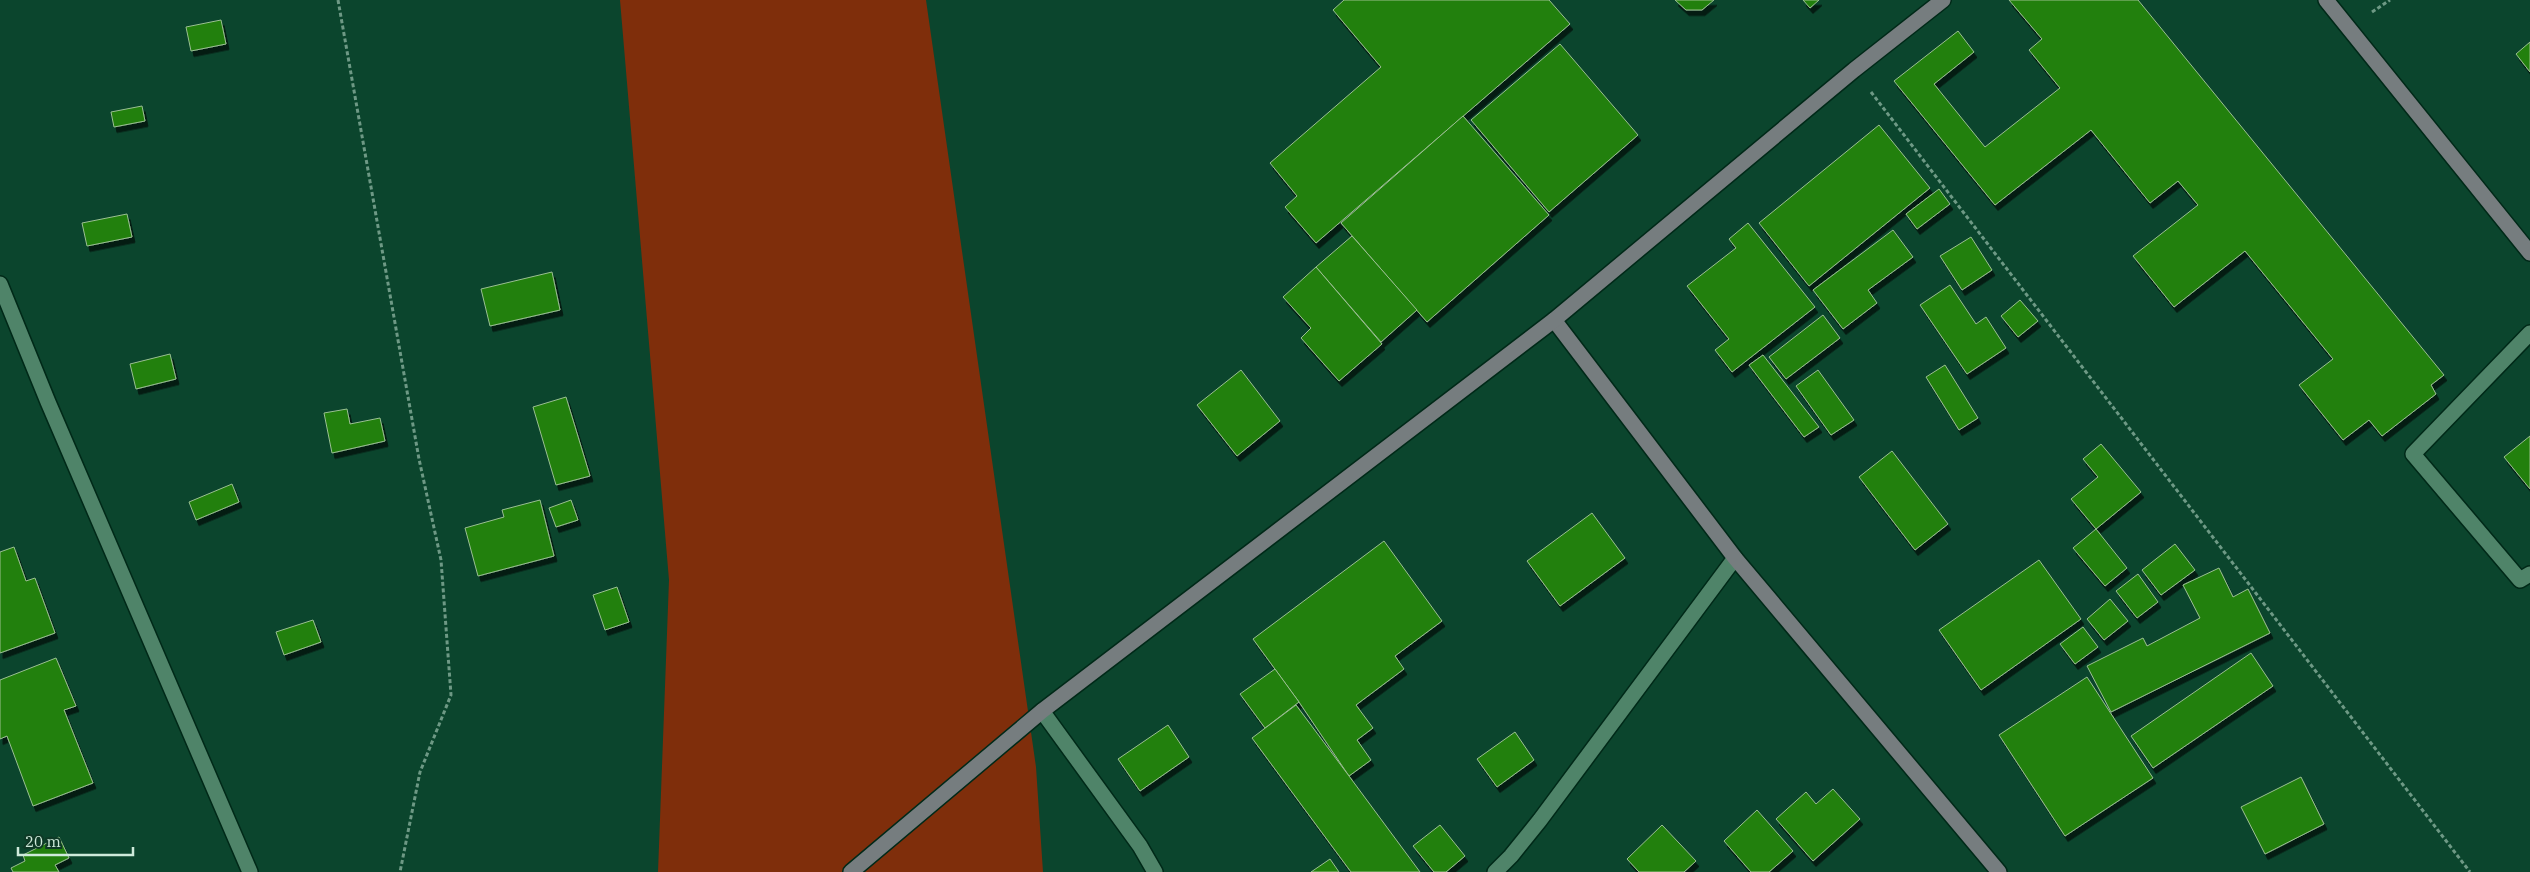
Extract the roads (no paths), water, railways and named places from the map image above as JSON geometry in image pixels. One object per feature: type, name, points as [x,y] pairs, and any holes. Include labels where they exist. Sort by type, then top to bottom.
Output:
[{"type":"main road","points":[[851,872],[1042,711],[1554,320],[1854,70],[1943,0]]},
{"type":"main road","points":[[2326,0],[2530,253]]},
{"type":"main road","points":[[1554,320],[1735,558],[1999,872]]},
{"type":"street","points":[[0,284],[48,402],[250,872]]},
{"type":"street","points":[[2530,333],[2413,454],[2520,580],[2530,574]]},
{"type":"street","points":[[1495,872],[1511,856],[1540,820],[1735,558]]},
{"type":"street","points":[[1042,711],[1140,846],[1155,872]]}]
